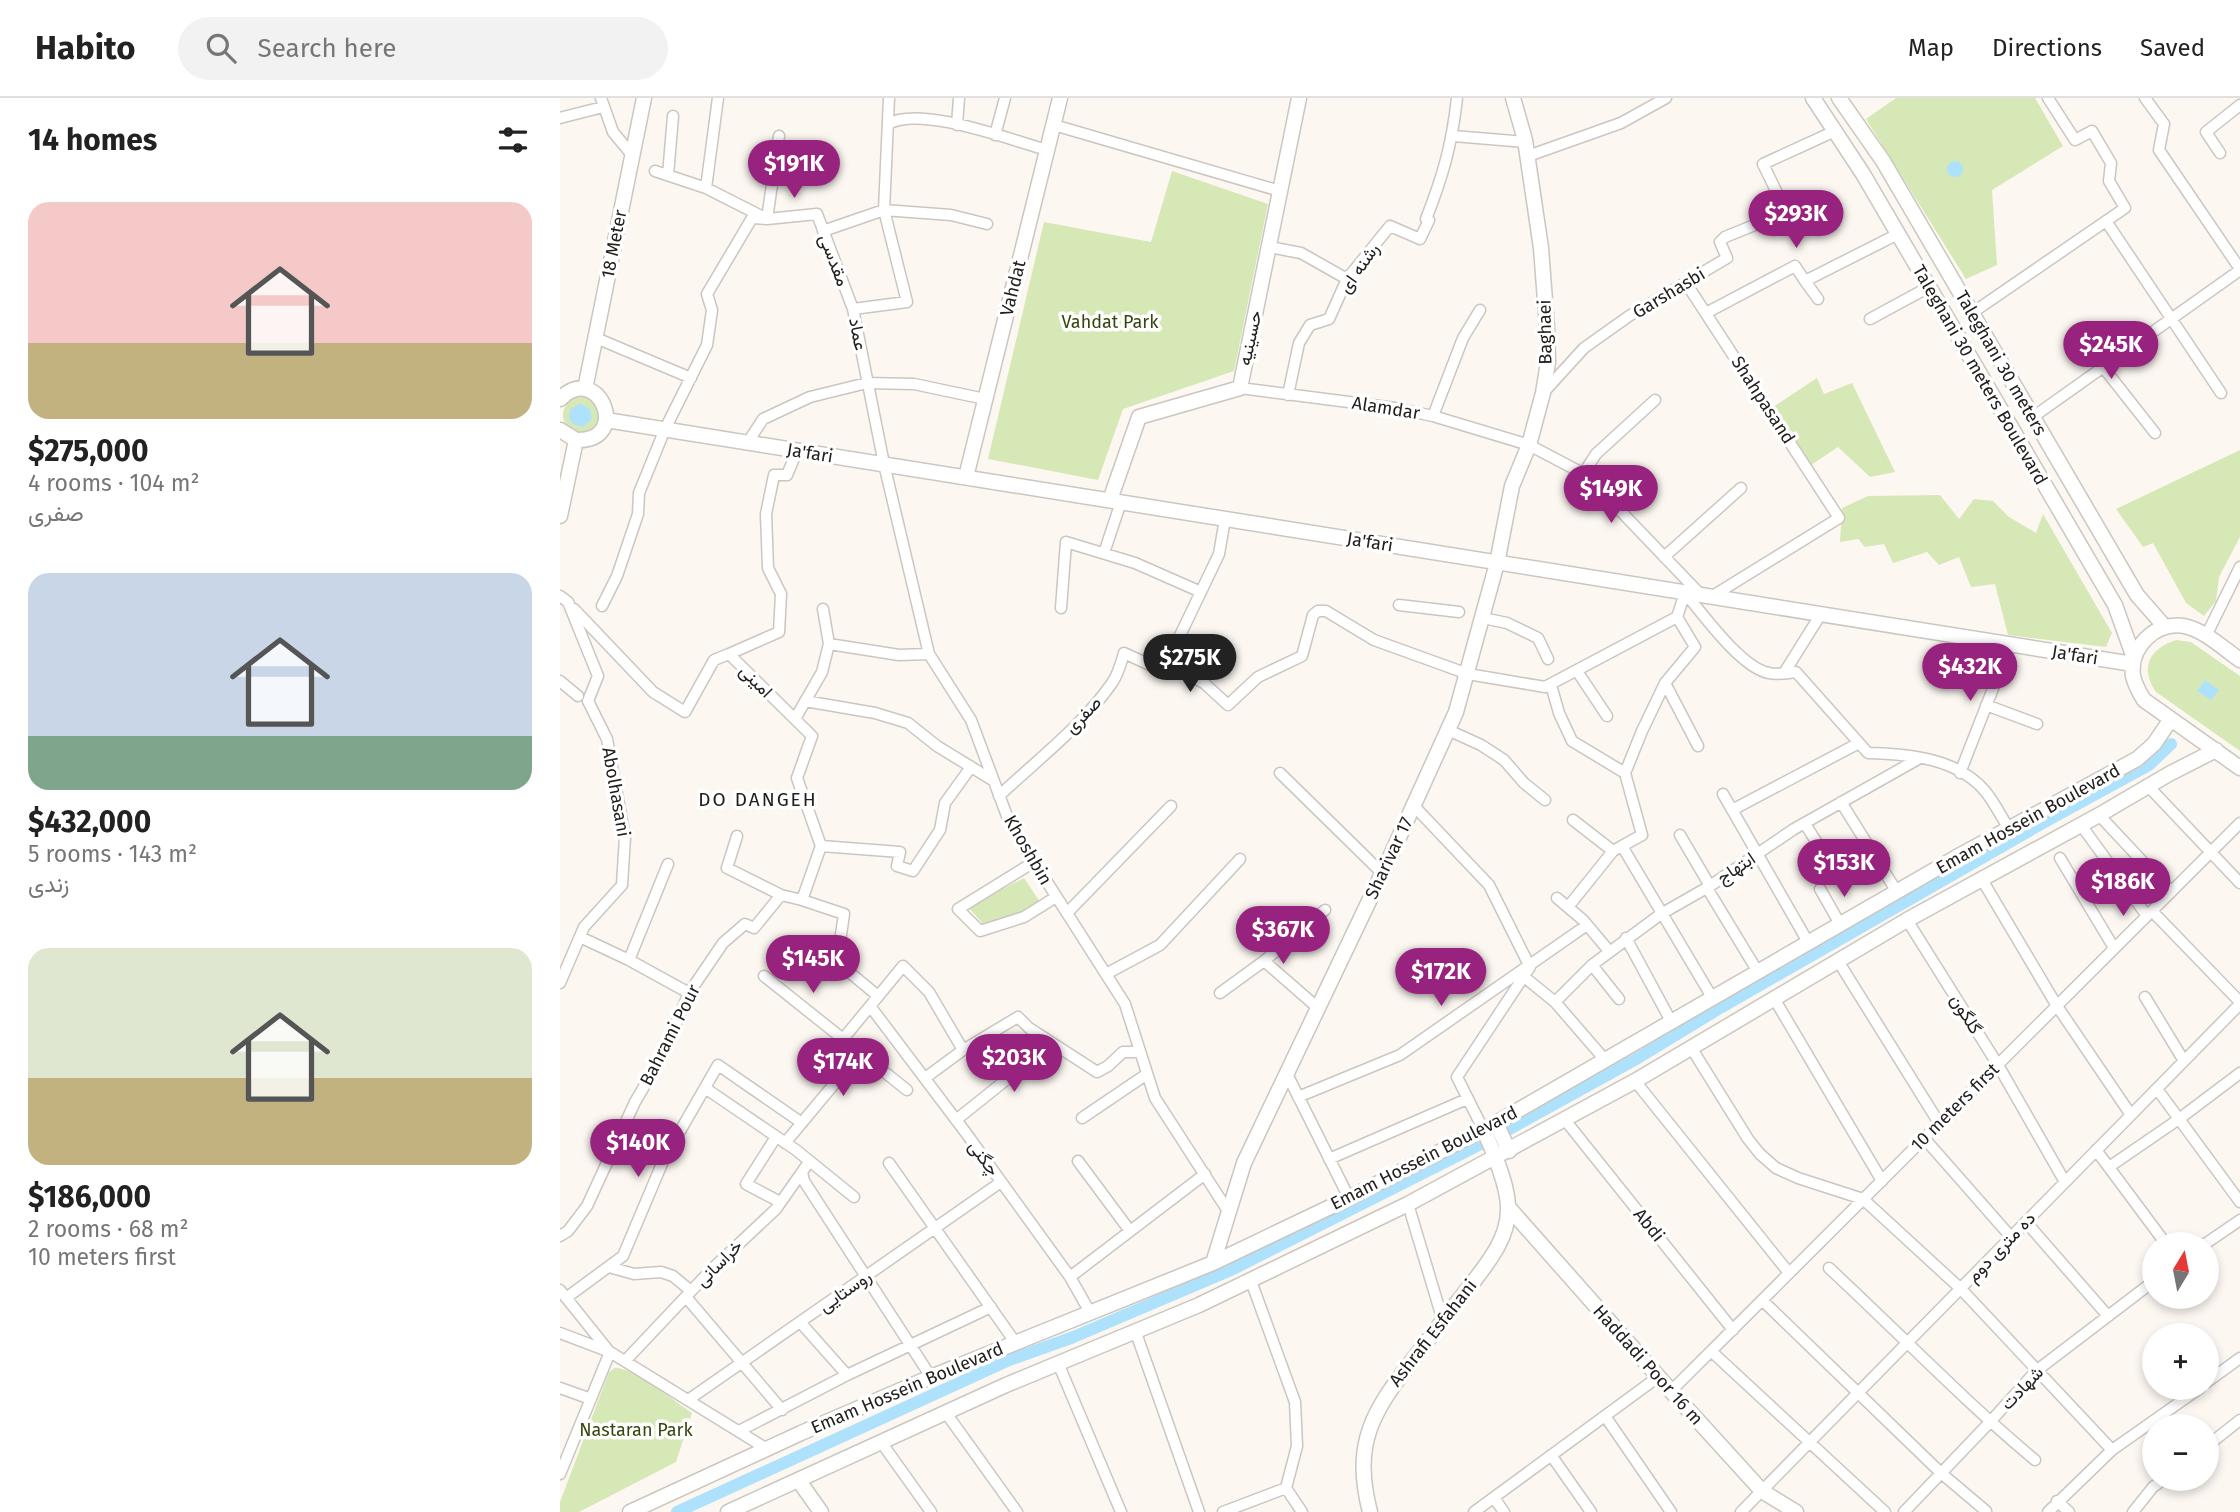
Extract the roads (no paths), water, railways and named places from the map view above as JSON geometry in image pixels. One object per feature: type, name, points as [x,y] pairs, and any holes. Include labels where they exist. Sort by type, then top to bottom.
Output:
[{"type":"main road","name":"18 Meter","points":[[586,389],[643,98]]},
{"type":"main road","name":"Vahdat","points":[[966,477],[1060,98]]},
{"type":"main road","name":"حسینیه","points":[[1116,501],[1139,418],[1240,388],[1299,98]]},
{"type":"main road","name":"Baghaei","points":[[1497,563],[1513,486],[1529,445],[1548,362],[1541,248],[1527,149],[1513,98]]},
{"type":"main road","name":"Taleghani 30 meters Boulevard","points":[[1813,98],[1898,234],[2115,605],[2134,661],[2132,673],[2136,688],[2144,700],[2240,768]]},
{"type":"main road","name":"Taleghani 30 meters","points":[[1839,98],[1883,161],[2137,596],[2165,627]]},
{"type":"main road","points":[[560,400],[571,391],[586,389],[600,397],[607,412],[599,434],[584,440],[576,440],[560,430]]},
{"type":"main road","name":"Ja'fari","points":[[606,420],[2010,645],[2134,661]]},
{"type":"main road","points":[[560,516],[576,440]]},
{"type":"main road","name":"Sharivar 17","points":[[1213,1263],[1244,1163],[1448,730],[1468,674],[1497,563]]},
{"type":"main road","points":[[2134,661],[2146,639],[2165,627],[2180,625],[2195,629],[2240,660]]},
{"type":"main road","name":"Emam Hossein Boulevard","points":[[634,1511],[766,1449],[931,1377],[1213,1263],[1349,1198],[1489,1126],[2009,828],[2137,759],[2154,744],[2171,719]]},
{"type":"main road","name":"Emam Hossein Boulevard","points":[[728,1512],[1058,1363],[1136,1333],[1251,1281],[1408,1204],[1692,1049],[1907,920],[2216,750]]},
{"type":"main road","name":"Ashrafi Esfahani","points":[[1370,1512],[1364,1486],[1363,1455],[1371,1422],[1384,1396],[1483,1268],[1500,1243],[1506,1226],[1509,1208],[1503,1154],[1489,1126]]},
{"type":"main road","name":"Haddadi Poor 16 m","points":[[1509,1208],[1762,1491],[1796,1512]]},
{"type":"main road","points":[[799,1480],[821,1512]]},
{"type":"street","points":[[706,188],[718,98]]},
{"type":"street","points":[[884,210],[888,98]]},
{"type":"street","points":[[957,125],[959,98]]},
{"type":"street","points":[[995,135],[1004,98]]},
{"type":"street","points":[[1457,98],[1453,136],[1527,149],[1621,123],[1666,98]]},
{"type":"street","points":[[1972,313],[2125,208],[2109,181],[2110,163],[2092,131],[2075,140],[2048,98]]},
{"type":"street","points":[[2033,417],[2240,269],[2159,150],[2164,124],[2144,98]]},
{"type":"street","points":[[560,118],[602,103],[614,132],[632,155]]},
{"type":"street","points":[[2221,153],[2206,132],[2240,105]]},
{"type":"street","points":[[668,175],[673,116]]},
{"type":"street","points":[[888,124],[906,118],[932,118],[1047,150]]},
{"type":"street","points":[[1054,125],[1280,191]]},
{"type":"street","name":"Garshasbi","points":[[1543,393],[1584,348],[1629,316],[1727,258],[1720,242],[1725,237],[1767,220],[1762,208],[1780,199],[1763,164],[1835,131]]},
{"type":"street","points":[[767,219],[779,136]]},
{"type":"street","name":"رشنه ای","points":[[1288,395],[1299,343],[1310,326],[1329,319],[1347,279],[1390,226],[1420,239],[1429,220],[1426,219],[1444,171],[1453,136]]},
{"type":"street","points":[[655,171],[706,188],[767,219]]},
{"type":"street","points":[[823,231],[884,210],[951,215],[987,224]]},
{"type":"street","name":"عماد","points":[[884,210],[907,302],[853,309],[884,464]]},
{"type":"street","name":"مقدسی","points":[[767,219],[817,214],[853,309]]},
{"type":"street","points":[[602,606],[617,576],[638,514],[639,493],[665,429],[707,345],[712,310],[707,293],[752,218],[767,219]]},
{"type":"street","points":[[2106,221],[2221,393]]},
{"type":"street","points":[[1805,281],[1898,234]]},
{"type":"street","points":[[1269,247],[1301,254],[1347,279]]},
{"type":"street","points":[[1706,313],[1795,266],[1818,299]]},
{"type":"street","name":"Shahpasand","points":[[1686,283],[1839,517],[1706,596]]},
{"type":"street","points":[[1870,319],[1929,287]]},
{"type":"street","points":[[1433,416],[1463,338],[1480,310]]},
{"type":"street","points":[[596,338],[691,378]]},
{"type":"street","points":[[2103,367],[2155,433]]},
{"type":"street","points":[[748,442],[763,419],[810,397],[867,383],[914,384],[985,399]]},
{"type":"street","name":"Alamdar","points":[[1240,388],[1395,408],[1433,416],[1529,445],[1583,474],[1706,596]]},
{"type":"street","points":[[1583,474],[1596,454],[1655,400]]},
{"type":"street","name":"امینی","points":[[797,451],[787,475],[774,475],[766,514],[768,568],[781,594],[779,632],[729,654],[812,736],[797,778],[821,846]]},
{"type":"street","name":"Khoshbin","points":[[884,464],[929,654],[971,720],[1010,824],[1125,1004],[1154,1098],[1228,1211]]},
{"type":"street","points":[[1664,557],[1741,488]]},
{"type":"street","points":[[1104,554],[1116,501]]},
{"type":"street","points":[[1225,519],[1219,554],[1167,663],[1203,683],[1228,705],[1258,677],[1302,656],[1313,615],[1318,611],[1326,611],[1374,639],[1468,674],[1545,687],[1676,617],[1685,593],[1741,656],[1757,669],[1769,673],[1796,672],[1868,753],[1904,754],[1951,767],[1984,790],[2009,828]]},
{"type":"street","points":[[1060,608],[1066,542],[1135,563],[1201,592]]},
{"type":"street","points":[[2206,636],[2240,567]]},
{"type":"street","points":[[564,599],[653,692],[685,712],[714,660],[729,654]]},
{"type":"street","name":"Abolhasani","points":[[560,983],[584,927],[622,885],[625,837],[607,739],[588,701],[598,676],[564,599]]},
{"type":"street","points":[[1399,605],[1459,612]]},
{"type":"street","points":[[795,719],[822,672],[829,644],[823,609]]},
{"type":"street","points":[[1784,673],[1821,614]]},
{"type":"street","points":[[1568,907],[1618,848],[1642,835],[1625,772],[1665,683],[1695,647],[1676,617]]},
{"type":"street","points":[[1483,618],[1507,623],[1538,638],[1548,659]]},
{"type":"street","points":[[829,644],[899,656],[929,654]]},
{"type":"street","points":[[1960,773],[2010,645]]},
{"type":"street","name":"صفری","points":[[999,796],[1084,716],[1105,692],[1114,681],[1124,653],[1163,671],[1167,663]]},
{"type":"street","points":[[1577,671],[1607,716]]},
{"type":"street","points":[[560,681],[578,696]]},
{"type":"street","points":[[1665,683],[1698,746]]},
{"type":"street","points":[[1550,685],[1572,741],[1625,772]]},
{"type":"street","points":[[805,702],[875,713],[908,723],[937,746],[994,781]]},
{"type":"street","points":[[1986,705],[2037,724]]},
{"type":"street","points":[[1448,730],[1481,745],[1504,760],[1524,783],[1545,800]]},
{"type":"street","points":[[1732,810],[1859,743]]},
{"type":"street","name":"ابتهاج","points":[[1555,1002],[1592,965],[1661,914],[1841,802],[1920,758]]},
{"type":"street","points":[[802,900],[821,846],[900,852],[897,866],[913,871],[940,830],[945,803],[971,767]]},
{"type":"street","points":[[1280,773],[1382,873]]},
{"type":"street","points":[[2148,786],[2240,883]]},
{"type":"street","points":[[1723,794],[1808,942]]},
{"type":"street","points":[[1841,802],[1897,892]]},
{"type":"street","points":[[1067,913],[1171,806]]},
{"type":"street","points":[[1414,806],[1489,885],[1526,972],[1606,1061]]},
{"type":"street","points":[[2099,815],[2171,891]]},
{"type":"street","points":[[1573,820],[1618,848],[1713,999]]},
{"type":"street","name":"10 meters first","points":[[1671,1391],[2240,823]]},
{"type":"street","points":[[1805,824],[1821,849]]},
{"type":"street","points":[[2081,825],[2149,913],[2240,1003]]},
{"type":"street","points":[[1680,835],[1758,972]]},
{"type":"street","points":[[737,836],[727,869],[781,895],[844,914],[837,962],[878,996]]},
{"type":"street","points":[[2060,858],[2114,948]]},
{"type":"street","points":[[1106,974],[1160,944],[1240,859]]},
{"type":"street","points":[[1034,862],[958,909],[980,931],[1024,917],[1056,897]]},
{"type":"street","points":[[629,960],[668,864]]},
{"type":"street","points":[[1982,878],[2057,1006],[2131,1115]]},
{"type":"street","points":[[1820,889],[1840,924]]},
{"type":"street","name":"Bahrami Pour","points":[[560,1236],[568,1231],[587,1206],[635,1102],[662,1056],[689,993],[723,943],[745,924],[754,928],[781,895]]},
{"type":"street","points":[[1557,898],[1587,925],[1609,951]]},
{"type":"street","points":[[1220,993],[1264,961],[1325,910]]},
{"type":"street","name":"گلگون","points":[[1907,920],[1998,1065],[2065,1182]]},
{"type":"street","points":[[1298,1097],[1400,1055],[1526,972],[1587,925]]},
{"type":"street","points":[[580,937],[689,993]]},
{"type":"street","points":[[1626,938],[1672,1023]]},
{"type":"street","points":[[1264,961],[1318,1008]]},
{"type":"street","points":[[1838,961],[1940,1123]]},
{"type":"street","points":[[1592,965],[1619,999]]},
{"type":"street","points":[[843,1039],[903,966],[929,992],[963,1050]]},
{"type":"street","points":[[1489,1126],[1466,1099],[1457,1077],[1526,972]]},
{"type":"street","points":[[764,976],[907,1090]]},
{"type":"street","points":[[2145,997],[2184,1061]]},
{"type":"street","points":[[1776,1000],[1882,1181]]},
{"type":"street","name":"ده متری دوم","points":[[1741,1512],[2240,1003]]},
{"type":"street","name":"چگنی","points":[[870,1006],[1070,1277],[1091,1314]]},
{"type":"street","points":[[925,1079],[963,1050],[1018,1017],[1029,1028],[1097,1072],[1123,1052],[1140,1052]]},
{"type":"street","points":[[956,1120],[1052,1043]]},
{"type":"street","points":[[1692,1049],[1748,1139],[1776,1168],[1825,1188],[1863,1199],[1961,1289],[2112,1450]]},
{"type":"street","points":[[780,1202],[746,1184],[781,1140],[802,1124],[860,1053]]},
{"type":"street","points":[[610,1352],[563,1294],[623,1256],[664,1159],[718,1065],[802,1124]]},
{"type":"street","points":[[2109,1167],[2240,1073]]},
{"type":"street","points":[[1082,1118],[1147,1074]]},
{"type":"street","points":[[1287,1074],[1349,1198]]},
{"type":"street","points":[[1635,1081],[1789,1273]]},
{"type":"street","points":[[705,1088],[781,1140],[854,1197]]},
{"type":"street","points":[[2157,1089],[2240,1202]]},
{"type":"street","points":[[1329,1159],[1466,1099]]},
{"type":"street","name":"Abdi","points":[[1565,1120],[1732,1330]]},
{"type":"street","points":[[1924,1138],[2011,1237]]},
{"type":"street","points":[[2096,1150],[2157,1232]]},
{"type":"street","name":"خراسانی","points":[[625,1361],[780,1202],[809,1161]]},
{"type":"street","points":[[1078,1161],[1130,1231]]},
{"type":"street","points":[[889,1163],[1015,1342]]},
{"type":"street","points":[[802,1172],[804,1181],[931,1377]]},
{"type":"street","points":[[1070,1277],[1205,1174]]},
{"type":"street","name":"روستایی","points":[[688,1399],[1001,1182]]},
{"type":"street","points":[[1408,1204],[1443,1321]]},
{"type":"street","points":[[2219,1234],[2240,1220]]},
{"type":"street","points":[[2026,1222],[2108,1316]]},
{"type":"street","points":[[609,1266],[634,1275],[661,1272],[673,1276],[741,1363],[782,1410]]},
{"type":"street","points":[[1829,1268],[1990,1422],[2035,1460]]},
{"type":"street","points":[[1251,1281],[1295,1402],[1297,1446],[1286,1488],[1302,1512]]},
{"type":"street","name":"شهادت","points":[[1904,1512],[2036,1370],[2142,1290]]},
{"type":"street","points":[[1762,1300],[1941,1473],[1986,1511]]},
{"type":"street","points":[[739,1431],[847,1375],[991,1307]]},
{"type":"street","points":[[800,1322],[847,1375]]},
{"type":"street","points":[[560,1333],[610,1352],[766,1449]]},
{"type":"street","points":[[1136,1333],[1199,1512]]},
{"type":"street","points":[[1712,1351],[1885,1512]]},
{"type":"street","points":[[560,1474],[565,1446],[591,1399],[610,1352]]},
{"type":"street","points":[[2219,1373],[2240,1357]]},
{"type":"street","points":[[1058,1363],[1121,1512]]},
{"type":"street","points":[[1474,1512],[1658,1377]]},
{"type":"street","points":[[560,1388],[591,1399]]},
{"type":"street","points":[[2048,1512],[2112,1450],[2183,1400]]},
{"type":"street","points":[[946,1413],[1017,1512]]},
{"type":"street","points":[[1605,1416],[1671,1512]]},
{"type":"street","points":[[2219,1437],[2240,1420]]},
{"type":"street","points":[[881,1442],[931,1512]]},
{"type":"street","points":[[1551,1455],[1591,1512]]},
{"type":"street","points":[[1223,1512],[1286,1488]]},
{"type":"street","points":[[2133,1512],[2150,1491]]},
{"type":"street","points":[[1494,1498],[1504,1512]]},
{"type":"street","points":[[2057,1501],[2069,1512]]},
{"type":"water","points":[[1955,161],[1961,163],[1961,175],[1955,177],[1949,175],[1947,169],[1949,163]]},
{"type":"water","points":[[579,404],[587,407],[591,414],[591,420],[583,427],[573,424],[569,418],[570,410]]},
{"type":"water","points":[[2205,680],[2219,690],[2211,700],[2197,691]]},
{"type":"waterway","points":[[1504,1132],[1638,1058],[2048,820],[2149,765],[2171,744]]},
{"type":"waterway","points":[[677,1512],[1009,1360],[1071,1338],[1231,1270],[1483,1143]]},
{"type":"district","name":"DO DANGEH","points":[[758,799]]},
{"type":"park label","name":"Vahdat Park","points":[[1110,322]]},
{"type":"park label","name":"Nastaran Park","points":[[636,1430]]}]
